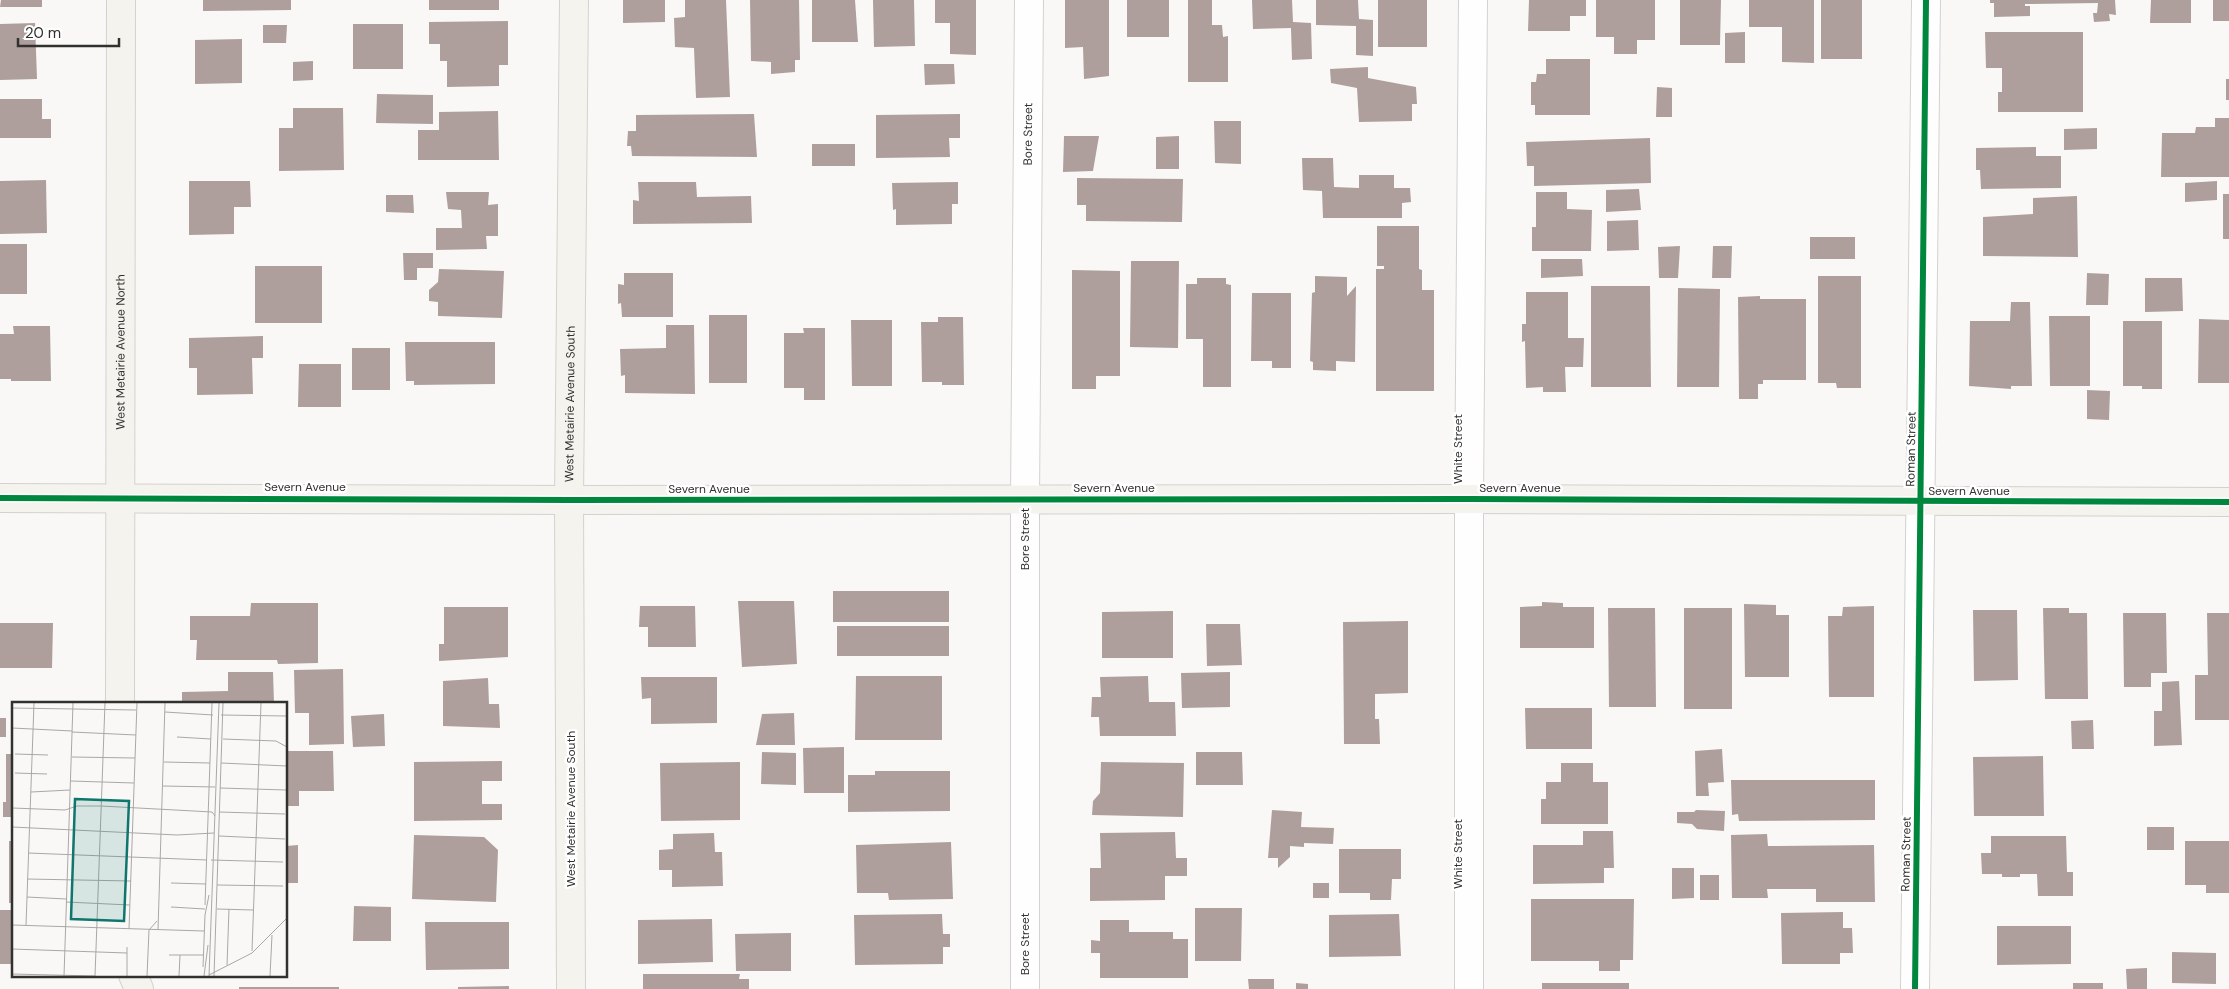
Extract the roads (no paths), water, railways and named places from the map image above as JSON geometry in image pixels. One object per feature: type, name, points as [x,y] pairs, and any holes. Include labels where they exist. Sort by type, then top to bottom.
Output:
[{"type":"street","name":"West Metairie Avenue North","points":[[120,0],[120,702]]},
{"type":"street","name":"West Metairie Avenue South","points":[[571,989],[569,500],[574,0]]},
{"type":"street","name":"Bore Street","points":[[1026,989],[1025,499],[1029,0]]},
{"type":"street","name":"White Street","points":[[1469,989],[1469,499],[1473,0]]},
{"type":"street","name":"Roman Street","points":[[1915,989],[1922,502],[1926,0]]},
{"type":"street","name":"Severn Avenue","points":[[0,498],[569,500],[1469,499],[2229,502]]},
{"type":"street","points":[[133,976],[139,989]]}]
